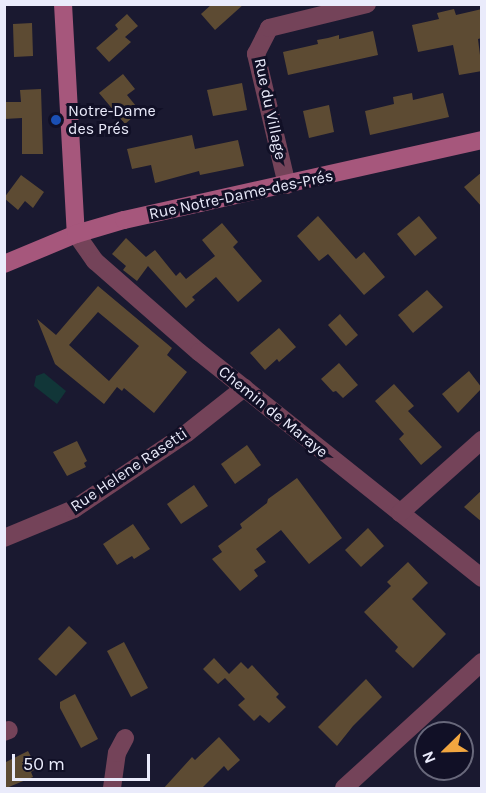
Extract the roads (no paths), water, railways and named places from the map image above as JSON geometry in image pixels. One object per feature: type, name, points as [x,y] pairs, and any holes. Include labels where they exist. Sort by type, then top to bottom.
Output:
[{"type":"street","points":[[63,4],[76,234]]},
{"type":"street","name":"Rue du Village","points":[[287,185],[256,54],[269,28],[368,4]]},
{"type":"street","name":"Rue Notre-Dame-des-Prés","points":[[4,264],[76,234],[124,220],[482,140]]},
{"type":"street","name":"Chemin de Maraye","points":[[76,234],[95,261],[244,388],[482,578]]},
{"type":"street","name":"Rue Helene Rasetti","points":[[5,537],[74,509],[187,433],[244,388]]},
{"type":"street","points":[[400,513],[482,440]]},
{"type":"street","points":[[344,789],[482,662]]},
{"type":"street","points":[[112,789],[117,753],[125,738]]},
{"type":"place","name":"Notre-Dame des Prés","points":[[56,120]]}]
